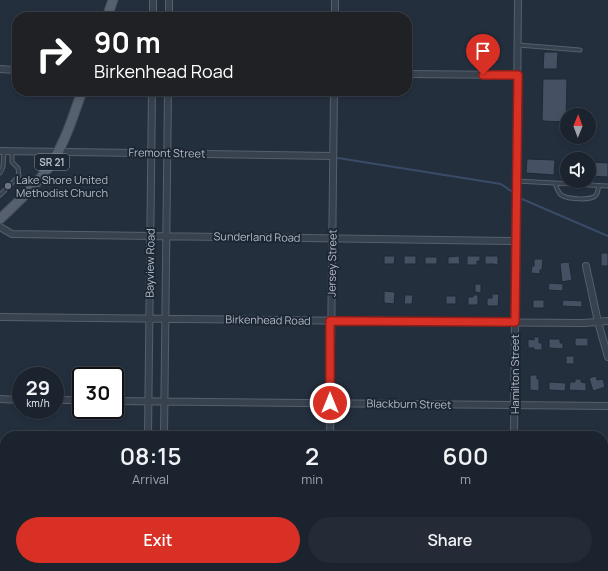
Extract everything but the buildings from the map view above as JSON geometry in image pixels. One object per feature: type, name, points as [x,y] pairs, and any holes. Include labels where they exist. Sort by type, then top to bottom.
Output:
[{"type":"main road","points":[[109,12],[113,0]]},
{"type":"main road","name":"SR 21","points":[[0,219],[32,188],[58,152],[67,134],[80,96]]},
{"type":"street","points":[[153,0],[153,12]]},
{"type":"street","points":[[169,0],[169,12]]},
{"type":"street","points":[[335,0],[335,12]]},
{"type":"street","name":"Hamilton Street","points":[[514,431],[518,0]]},
{"type":"street","points":[[0,69],[12,70]]},
{"type":"street","points":[[412,74],[518,75]]},
{"type":"street","name":"Bayview Road","points":[[148,431],[152,96]]},
{"type":"street","name":"Bayview Road","points":[[164,431],[168,96]]},
{"type":"street","name":"Jersey Street","points":[[330,431],[330,321],[334,96]]},
{"type":"street","name":"Fremont Street","points":[[2,151],[333,156]]},
{"type":"street","name":"Sunderland Road","points":[[0,227],[12,234],[516,241]]},
{"type":"street","points":[[586,266],[598,322],[608,357]]},
{"type":"street","name":"Birkenhead Road","points":[[0,317],[330,321],[608,321]]},
{"type":"street","points":[[0,399],[12,400]]},
{"type":"street","name":"Blackburn Street","points":[[124,401],[608,406]]},
{"type":"lane","points":[[518,44],[580,50]]},
{"type":"lane","points":[[0,174],[3,167],[2,151]]},
{"type":"lane","points":[[0,195],[19,176],[18,168],[12,162],[12,152]]},
{"type":"lane","points":[[517,181],[608,186]]},
{"type":"lane","points":[[555,183],[559,193],[563,196],[585,199],[592,198],[597,195],[599,186]]},
{"type":"waterway","points":[[338,158],[501,184],[511,191]]},
{"type":"waterway","points":[[522,199],[608,236]]},
{"type":"place","name":"Lake Shore United Methodist Church","points":[[8,186]]},
{"type":"route","points":[[330,403],[330,321],[515,322],[518,75],[483,75]]}]
